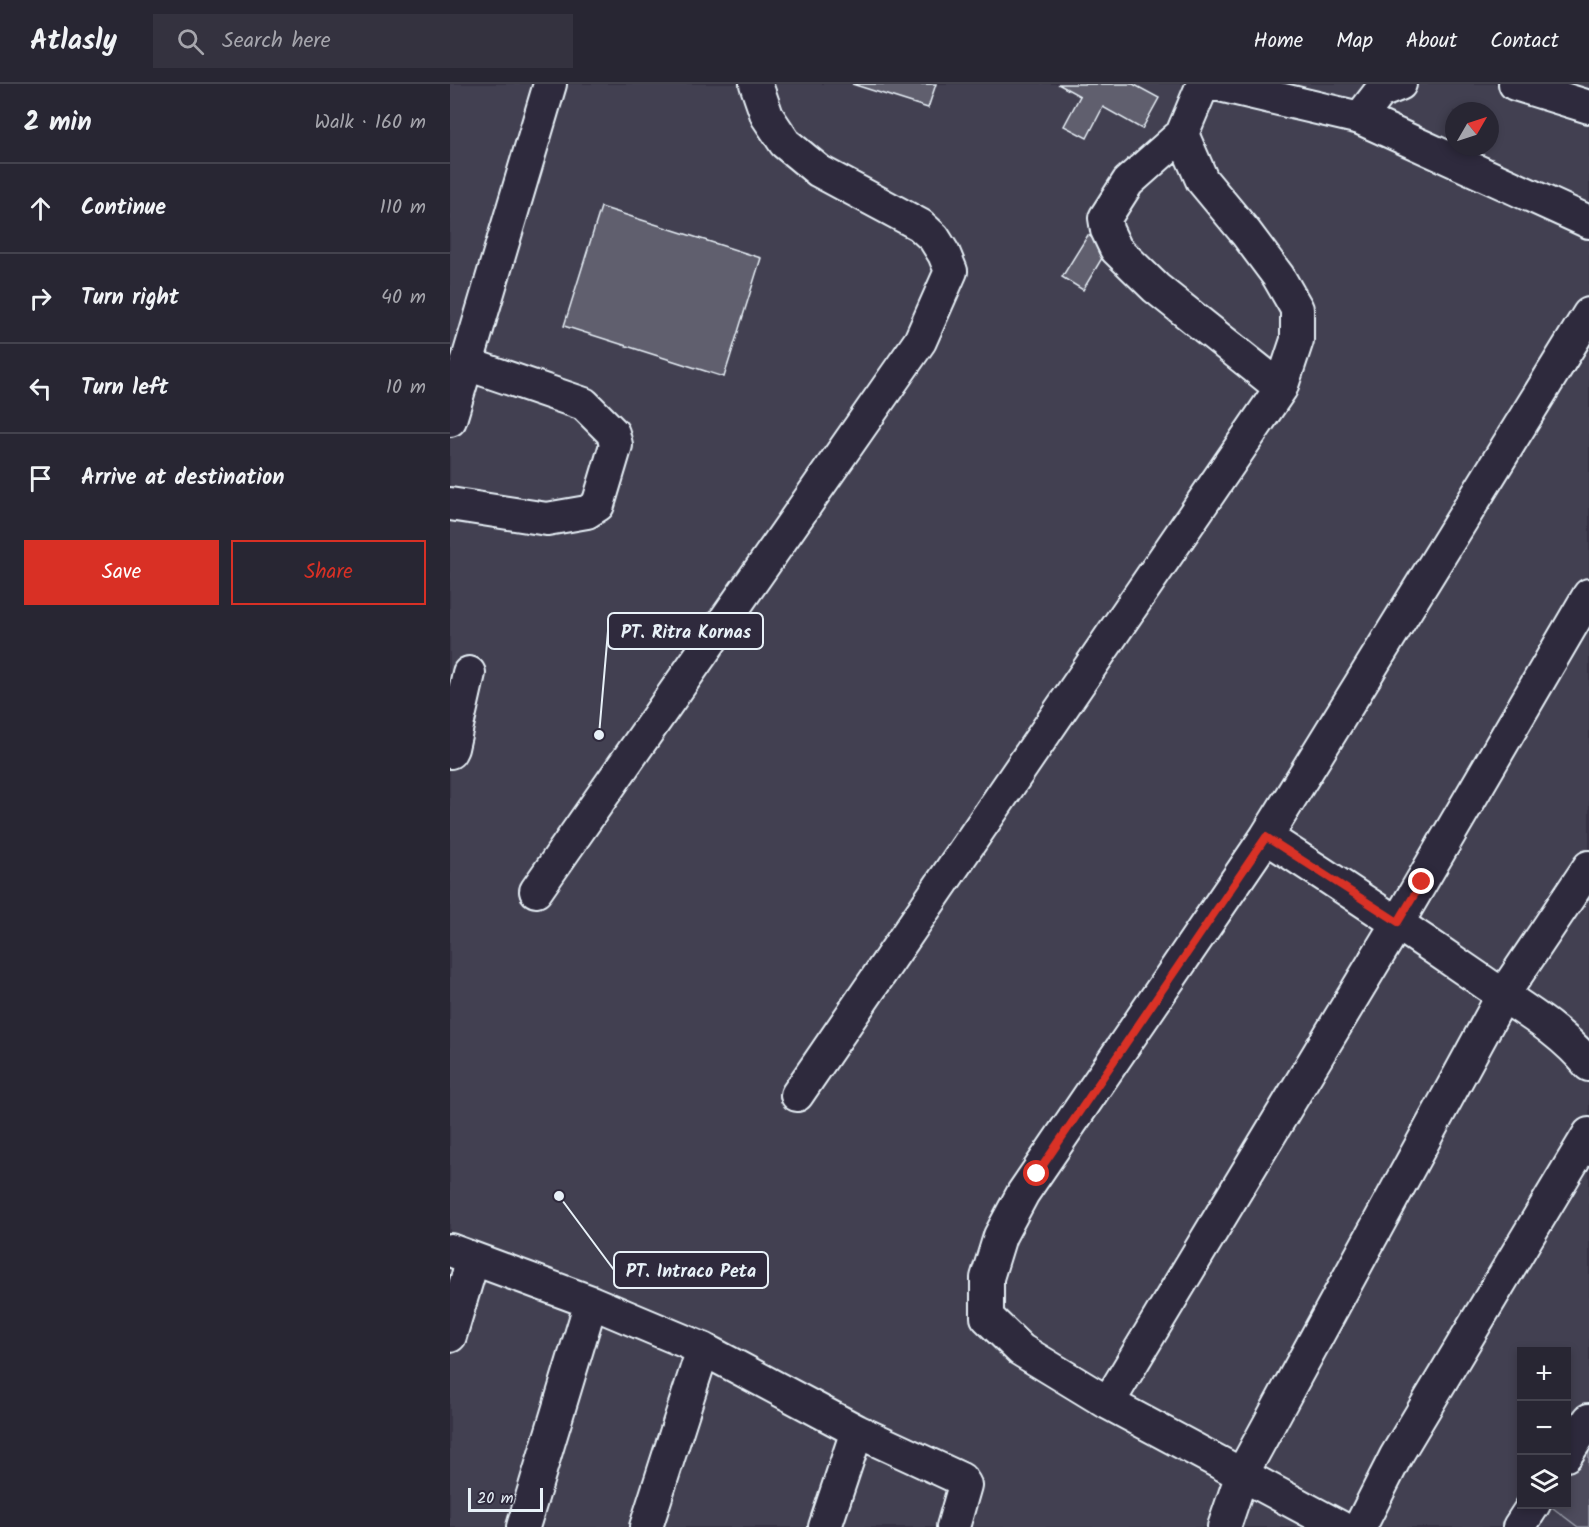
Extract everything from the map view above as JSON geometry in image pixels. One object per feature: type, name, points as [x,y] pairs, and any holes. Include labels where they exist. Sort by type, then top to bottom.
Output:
[{"type":"street","points":[[450,420],[550,84]]},
{"type":"street","points":[[536,891],[920,341],[951,271],[934,238],[920,225],[819,171],[785,143],[767,116],[756,84]]},
{"type":"street","points":[[1203,84],[1182,134],[1128,182],[1105,218],[1107,230],[1116,249],[1156,288],[1281,388]]},
{"type":"street","points":[[1215,84],[1360,118],[1589,222]]},
{"type":"street","points":[[1360,118],[1380,92],[1400,84]]},
{"type":"street","points":[[1515,84],[1589,107]]},
{"type":"street","points":[[797,1095],[1281,388],[1297,340],[1297,309],[1278,276],[1202,180],[1182,134]]},
{"type":"street","points":[[1340,1527],[1108,1403],[1021,1350],[987,1317],[987,1278],[1000,1236],[1023,1193],[1266,837],[1589,314]]},
{"type":"street","points":[[450,504],[547,519],[587,512],[598,504],[616,445],[613,433],[584,404],[467,364]]},
{"type":"street","points":[[1108,1403],[1398,922],[1589,595]]},
{"type":"street","points":[[450,752],[469,673]]},
{"type":"street","points":[[1266,837],[1398,922],[1503,995],[1558,1034],[1589,1065]]},
{"type":"street","points":[[1224,1527],[1242,1474],[1503,995],[1589,867]]},
{"type":"street","points":[[1360,1527],[1396,1456],[1589,1134]]},
{"type":"street","points":[[450,1335],[461,1255],[591,1302],[703,1349],[857,1431],[964,1481],[964,1490],[953,1527]]},
{"type":"street","points":[[523,1527],[591,1302]]},
{"type":"street","points":[[646,1527],[703,1349]]},
{"type":"street","points":[[1571,1447],[1589,1420]]},
{"type":"street","points":[[825,1527],[857,1431]]},
{"type":"street","points":[[1519,1527],[1531,1509]]},
{"type":"shaded area","points":[[450,84],[1589,84],[1589,1416],[1571,1445],[1571,1347],[1517,1347],[1517,1509],[1554,1509],[1578,1527],[450,1527]]},
{"type":"shaded area","points":[[1589,1416],[1589,1527],[1578,1527],[1554,1509],[1571,1509],[1571,1445]]},
{"type":"building","points":[[852,84],[936,84],[928,108]]},
{"type":"building","points":[[1058,84],[1133,84],[1159,98],[1142,129],[1103,107],[1087,138],[1064,126],[1080,96]]},
{"type":"building","points":[[601,207],[761,258],[724,377],[564,326]]},
{"type":"building","points":[[1088,235],[1108,248],[1083,290],[1062,277]]},
{"type":"place","name":"PT. Ritra Kornas","points":[[599,735]]},
{"type":"place","name":"PT. Intraco Peta","points":[[559,1196]]},
{"type":"route","points":[[1037,1174],[1266,837],[1398,922],[1422,882]]}]
